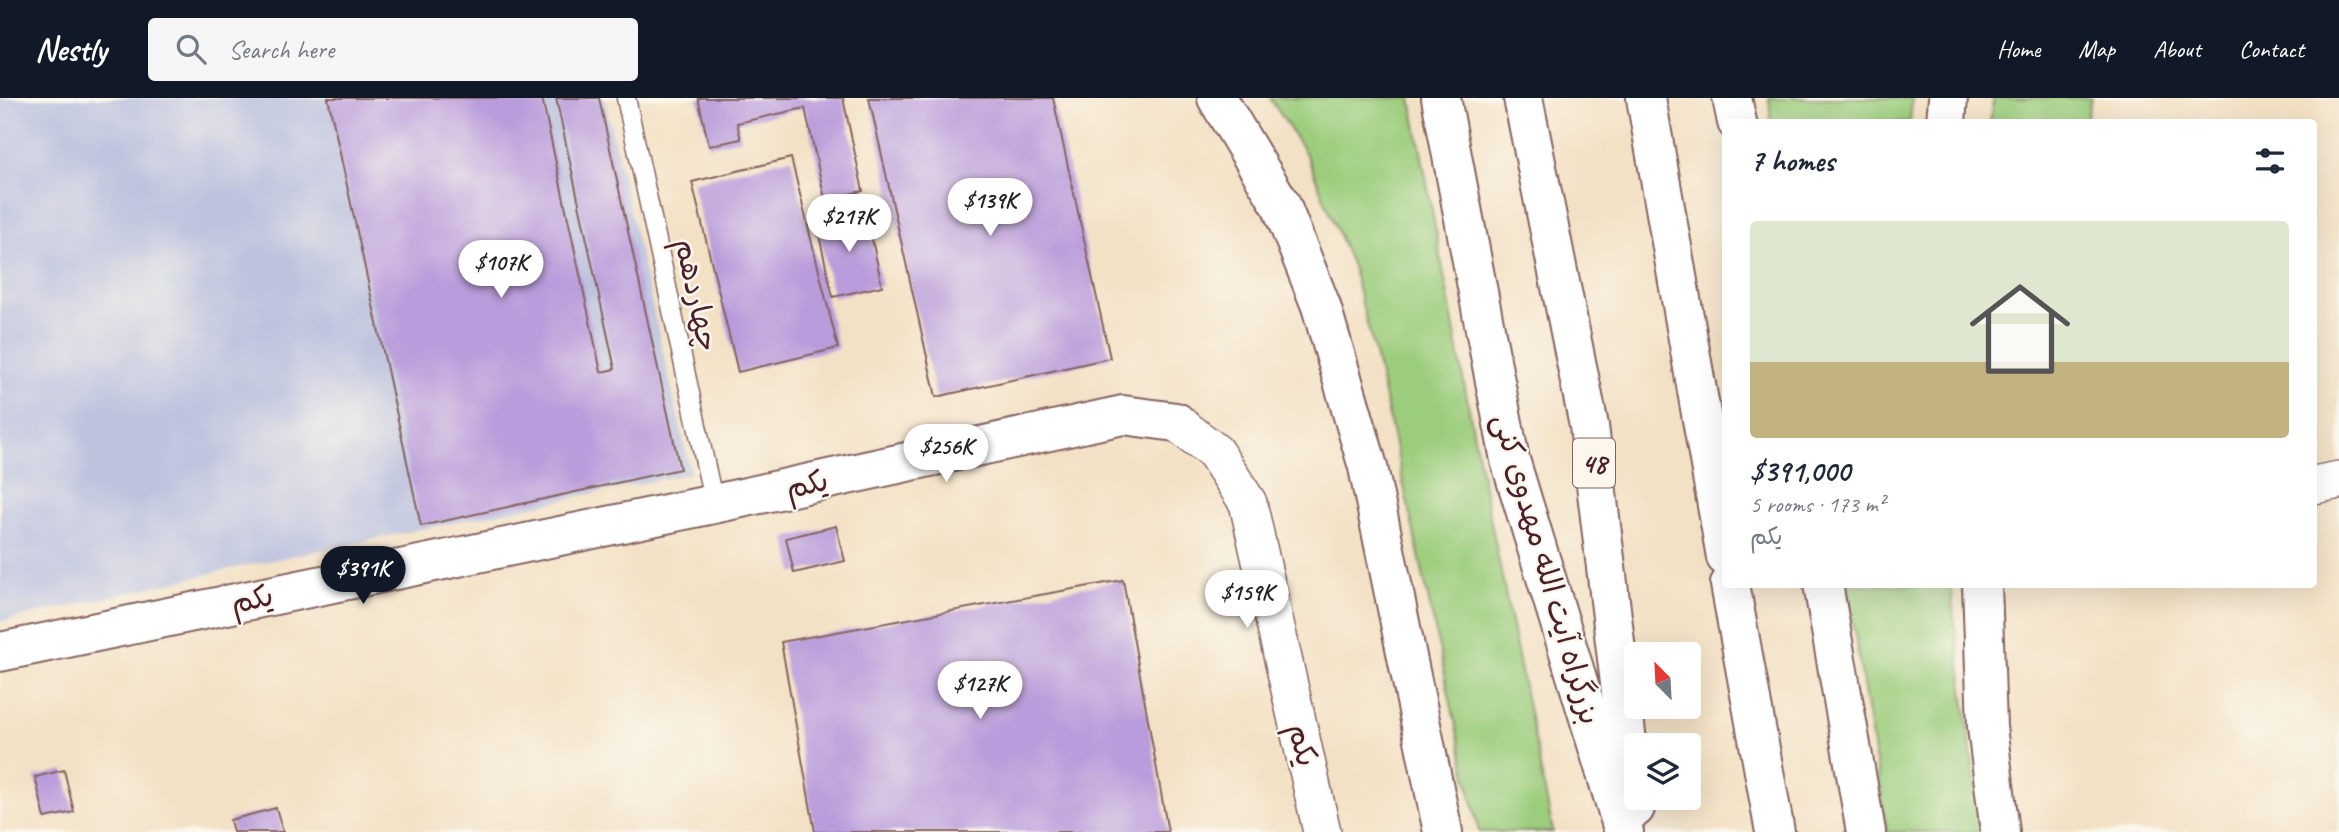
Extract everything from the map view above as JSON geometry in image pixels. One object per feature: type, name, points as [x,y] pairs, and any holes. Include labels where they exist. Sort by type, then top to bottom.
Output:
[{"type":"main road","points":[[1217,98],[1282,205],[1321,306],[1368,467],[1443,832]]},
{"type":"main road","name":"بزرگراه آیت الله مهدوی کنی","points":[[1441,98],[1510,460],[1624,832]]},
{"type":"main road","name":"بزرگراه آیت الله مهدوی کنی","points":[[1523,98],[1589,426],[1638,832]]},
{"type":"main road","points":[[1646,98],[1722,534]]},
{"type":"main road","points":[[1732,98],[1736,119]]},
{"type":"main road","points":[[1747,119],[1748,98]]},
{"type":"main road","points":[[1946,119],[1948,98]]},
{"type":"main road","name":"یکم","points":[[0,652],[714,504],[1123,415],[1176,422]]},
{"type":"main road","points":[[1731,588],[1775,832]]},
{"type":"main road","points":[[1823,588],[1866,832]]},
{"type":"main road","points":[[1982,588],[1987,727],[2000,832]]},
{"type":"street","name":"یکم","points":[[1176,422],[1215,452],[1248,503],[1322,832]]},
{"type":"street","points":[[2317,484],[2339,480]]},
{"type":"lane","name":"چهاردهم","points":[[626,98],[714,504]]},
{"type":"shaded area","points":[[0,98],[604,98],[691,473],[235,568],[0,622]]},
{"type":"green space","points":[[1270,98],[1411,98],[1476,447],[1553,832],[1479,832],[1377,362],[1353,269],[1306,154]]},
{"type":"green space","points":[[1769,98],[1912,98],[1910,119],[1771,119]]},
{"type":"green space","points":[[1994,98],[2091,98],[2087,119],[1990,119]]},
{"type":"green space","points":[[1847,588],[1950,588],[1981,832],[1887,832]]},
{"type":"building","points":[[328,98],[542,98],[601,372],[615,369],[556,98],[599,98],[680,469],[421,526]]},
{"type":"building","points":[[698,98],[843,98],[863,191],[825,199],[805,108],[737,123],[741,139],[709,146]]},
{"type":"building","points":[[869,98],[1053,98],[1110,358],[936,397]]},
{"type":"building","points":[[791,158],[838,348],[738,372],[692,182]]},
{"type":"building","points":[[866,211],[882,286],[833,297],[816,222]]},
{"type":"building","points":[[836,526],[845,561],[794,573],[786,538]]},
{"type":"building","points":[[1123,580],[1168,832],[815,832],[781,642]]},
{"type":"building","points":[[64,770],[74,812],[45,818],[35,777]]},
{"type":"building","points":[[276,808],[283,832],[233,832],[230,820]]}]
